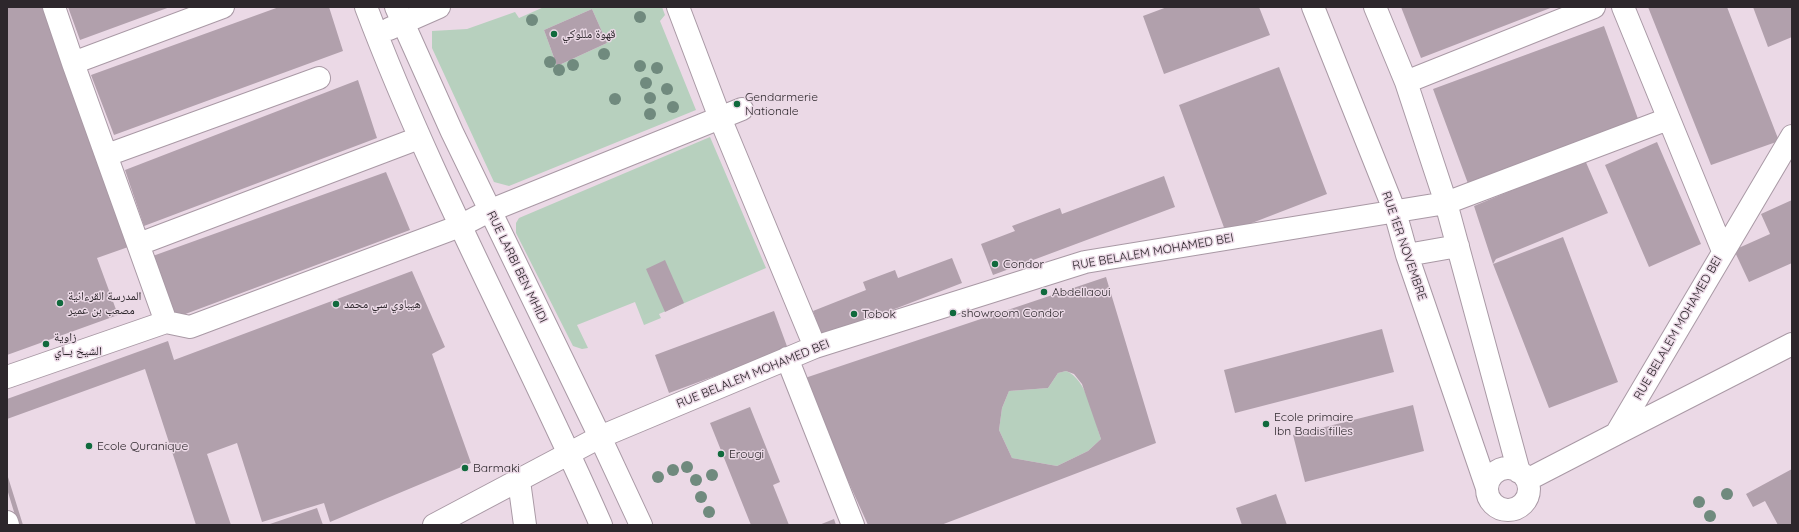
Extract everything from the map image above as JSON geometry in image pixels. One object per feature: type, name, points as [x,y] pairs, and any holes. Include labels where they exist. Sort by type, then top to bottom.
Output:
[{"type":"street","points":[[54,7],[166,322]]},
{"type":"street","points":[[73,62],[222,7]]},
{"type":"street","points":[[366,7],[419,138],[569,453],[600,525]]},
{"type":"street","points":[[376,34],[399,15],[439,7]]},
{"type":"street","points":[[678,7],[720,118],[815,347]]},
{"type":"street","name":"RUE 1ER NOVEMBRE","points":[[1313,7],[1395,212],[1407,255],[1488,494],[1502,525]]},
{"type":"street","points":[[1375,7],[1406,82],[1446,203],[1524,484],[1518,508],[1507,510],[1497,507],[1488,494],[1490,478],[1498,471],[1509,468],[1524,484]]},
{"type":"street","points":[[1406,82],[1594,7]]},
{"type":"street","points":[[1622,7],[1723,250]]},
{"type":"street","name":"RUE LARBI BEN MHIDI","points":[[399,15],[489,211],[600,437],[641,525]]},
{"type":"street","points":[[107,155],[320,78]]},
{"type":"street","points":[[7,377],[166,322],[190,327],[460,226],[489,211],[742,109]]},
{"type":"street","name":"RUE BELALEM MOHAMED BEI","points":[[434,525],[600,437],[815,347],[1085,262],[1446,203],[1668,119]]},
{"type":"street","name":"RUE BELALEM MOHAMED BEI","points":[[1616,434],[1723,250],[1792,136]]},
{"type":"street","points":[[139,244],[419,138]]},
{"type":"street","points":[[1407,255],[1458,246]]},
{"type":"street","points":[[1512,525],[1524,484],[1616,434],[1792,344]]},
{"type":"street","points":[[787,358],[853,525]]},
{"type":"street","points":[[519,481],[525,525]]},
{"type":"green space","points":[[544,7],[662,7],[665,15],[660,21],[696,110],[509,186],[494,182],[432,48],[432,31],[467,29],[515,12],[519,18]],"holes":[[[592,9],[607,43],[557,66],[544,30]]]},
{"type":"green space","points":[[710,137],[766,268],[659,314],[661,318],[644,325],[635,302],[577,325],[588,348],[582,349],[573,346],[516,233],[516,223],[519,218]]},
{"type":"green space","points":[[1066,371],[1073,375],[1084,390],[1089,400],[1101,439],[1088,451],[1057,466],[1012,458],[999,430],[1002,408],[1009,391],[1048,388],[1058,373]]},
{"type":"building","points":[[7,7],[44,7],[131,246],[97,258],[118,315],[7,355]]},
{"type":"building","points":[[68,7],[170,7],[80,40]]},
{"type":"building","points":[[279,7],[329,7],[343,51],[114,135],[91,75]]},
{"type":"building","points":[[1167,7],[1259,7],[1270,35],[1164,74],[1143,16]]},
{"type":"building","points":[[1401,7],[1553,7],[1421,58]]},
{"type":"building","points":[[1648,7],[1727,7],[1779,141],[1711,165]]},
{"type":"building","points":[[1753,7],[1792,7],[1792,37],[1768,47]]},
{"type":"building","points":[[592,9],[607,43],[557,66],[544,30]]},
{"type":"building","points":[[1604,26],[1641,127],[1470,189],[1433,89]]},
{"type":"building","points":[[1279,67],[1327,194],[1226,233],[1179,105]]},
{"type":"building","points":[[358,80],[377,138],[144,226],[125,170]]},
{"type":"building","points":[[1657,142],[1701,244],[1649,267],[1605,165]]},
{"type":"building","points":[[1585,160],[1608,213],[1496,259],[1493,264],[1474,206]]},
{"type":"building","points":[[386,172],[410,230],[172,319],[150,257]]},
{"type":"building","points":[[1164,176],[1175,207],[993,275],[981,244],[1015,231],[1012,226],[1060,208],[1062,214]]},
{"type":"building","points":[[1792,200],[1792,263],[1749,282],[1734,250],[1770,234],[1761,214]]},
{"type":"building","points":[[1563,237],[1618,382],[1549,408],[1493,264]]},
{"type":"building","points":[[952,258],[962,283],[822,337],[813,311],[866,290],[863,282],[895,270],[898,278]]},
{"type":"building","points":[[665,260],[684,303],[665,312],[646,269]]},
{"type":"building","points":[[412,271],[445,347],[432,354],[471,463],[330,522],[324,503],[262,522],[237,443],[207,454],[231,525],[196,525],[145,369],[7,419],[7,399],[168,341],[174,360]]},
{"type":"building","points":[[1106,277],[1156,443],[941,525],[868,525],[802,379]],"holes":[[[1066,371],[1074,374],[1082,384],[1101,439],[1088,451],[1057,466],[1012,458],[999,430],[1002,408],[1009,391],[1048,388],[1058,373]]]},
{"type":"building","points":[[774,311],[788,349],[669,393],[655,355]]},
{"type":"building","points":[[1382,329],[1394,372],[1235,413],[1224,370]]},
{"type":"building","points":[[1413,405],[1424,451],[1305,482],[1293,435]]},
{"type":"building","points":[[750,407],[780,482],[773,485],[789,525],[751,525],[710,423]]},
{"type":"building","points":[[1792,469],[1792,525],[1778,525],[1765,501],[1753,507],[1746,494]]},
{"type":"building","points":[[7,474],[23,525],[18,525],[7,489]]},
{"type":"building","points":[[1276,494],[1287,525],[1242,525],[1236,508]]},
{"type":"building","points":[[317,508],[323,525],[267,525]]},
{"type":"building","points":[[834,519],[836,525],[819,525]]},
{"type":"place","name":"قهوة مللوكي","points":[[554,34]]},
{"type":"place","name":"Gendarmerie Nationale","points":[[737,104]]},
{"type":"place","name":"Condor","points":[[995,264]]},
{"type":"place","name":"Abdellaoui","points":[[1044,292]]},
{"type":"place","name":"المدرسة القرءانية مصعب بن عمير","points":[[60,303]]},
{"type":"place","name":"هيباوي سي محمد","points":[[336,304]]},
{"type":"place","name":"showroom Condor","points":[[953,313]]},
{"type":"place","name":"Tobok","points":[[854,314]]},
{"type":"place","name":"زاوية الشيخ بــاي","points":[[46,344]]},
{"type":"place","name":"Ecole primaire Ibn Badis filles","points":[[1266,424]]},
{"type":"place","name":"Ecole Quranique","points":[[89,446]]},
{"type":"place","name":"Erougi","points":[[721,454]]},
{"type":"place","name":"Barmaki","points":[[465,468]]}]
